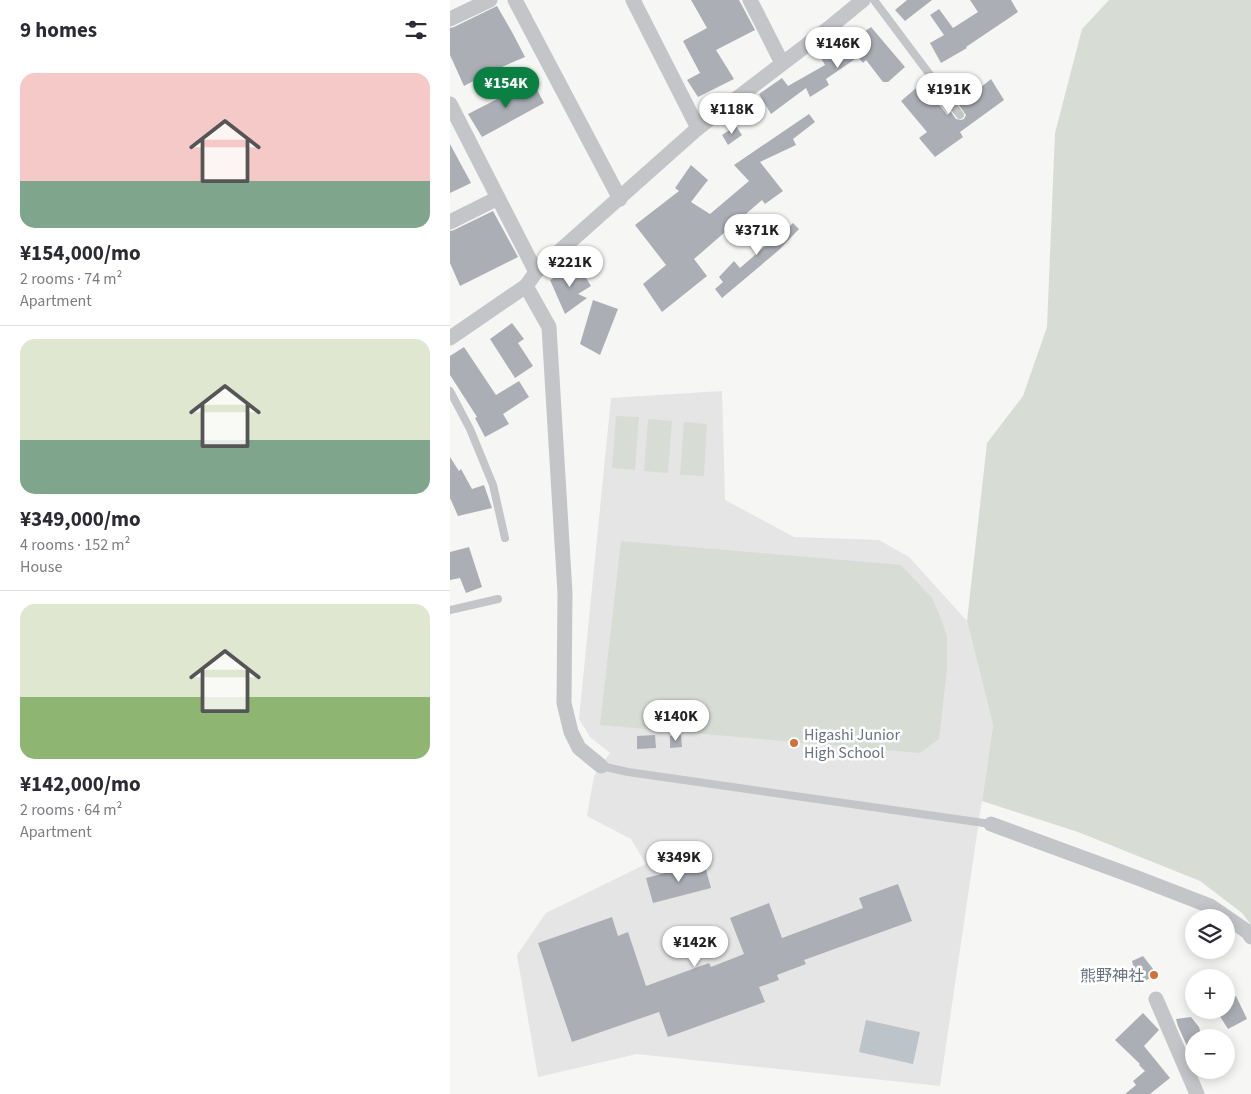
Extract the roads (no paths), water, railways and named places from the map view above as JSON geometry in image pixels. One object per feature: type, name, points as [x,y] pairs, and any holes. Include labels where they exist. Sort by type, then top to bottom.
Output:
[{"type":"street","points":[[450,19],[490,0]]},
{"type":"street","points":[[515,0],[620,199]]},
{"type":"street","points":[[633,0],[698,128]]},
{"type":"street","points":[[750,0],[782,63]]},
{"type":"street","points":[[450,338],[526,286],[536,272],[698,128],[863,0]]},
{"type":"street","points":[[450,104],[454,122],[498,198],[536,272]]},
{"type":"street","points":[[450,222],[498,198]]},
{"type":"street","points":[[526,286],[549,328],[565,593],[564,703],[571,732],[579,748],[601,766]]},
{"type":"street","points":[[991,824],[1210,906],[1248,932],[1251,937]]},
{"type":"street","points":[[1156,999],[1197,1094]]},
{"type":"lane","points":[[874,0],[960,115]]},
{"type":"lane","points":[[450,391],[470,429],[493,485],[505,538]]},
{"type":"lane","points":[[450,610],[498,599]]},
{"type":"lane","points":[[601,766],[628,772],[991,824]]},
{"type":"place","name":"Higashi Junior High School","points":[[794,743]]},
{"type":"place","name":"熊野神社","points":[[1154,975]]}]
